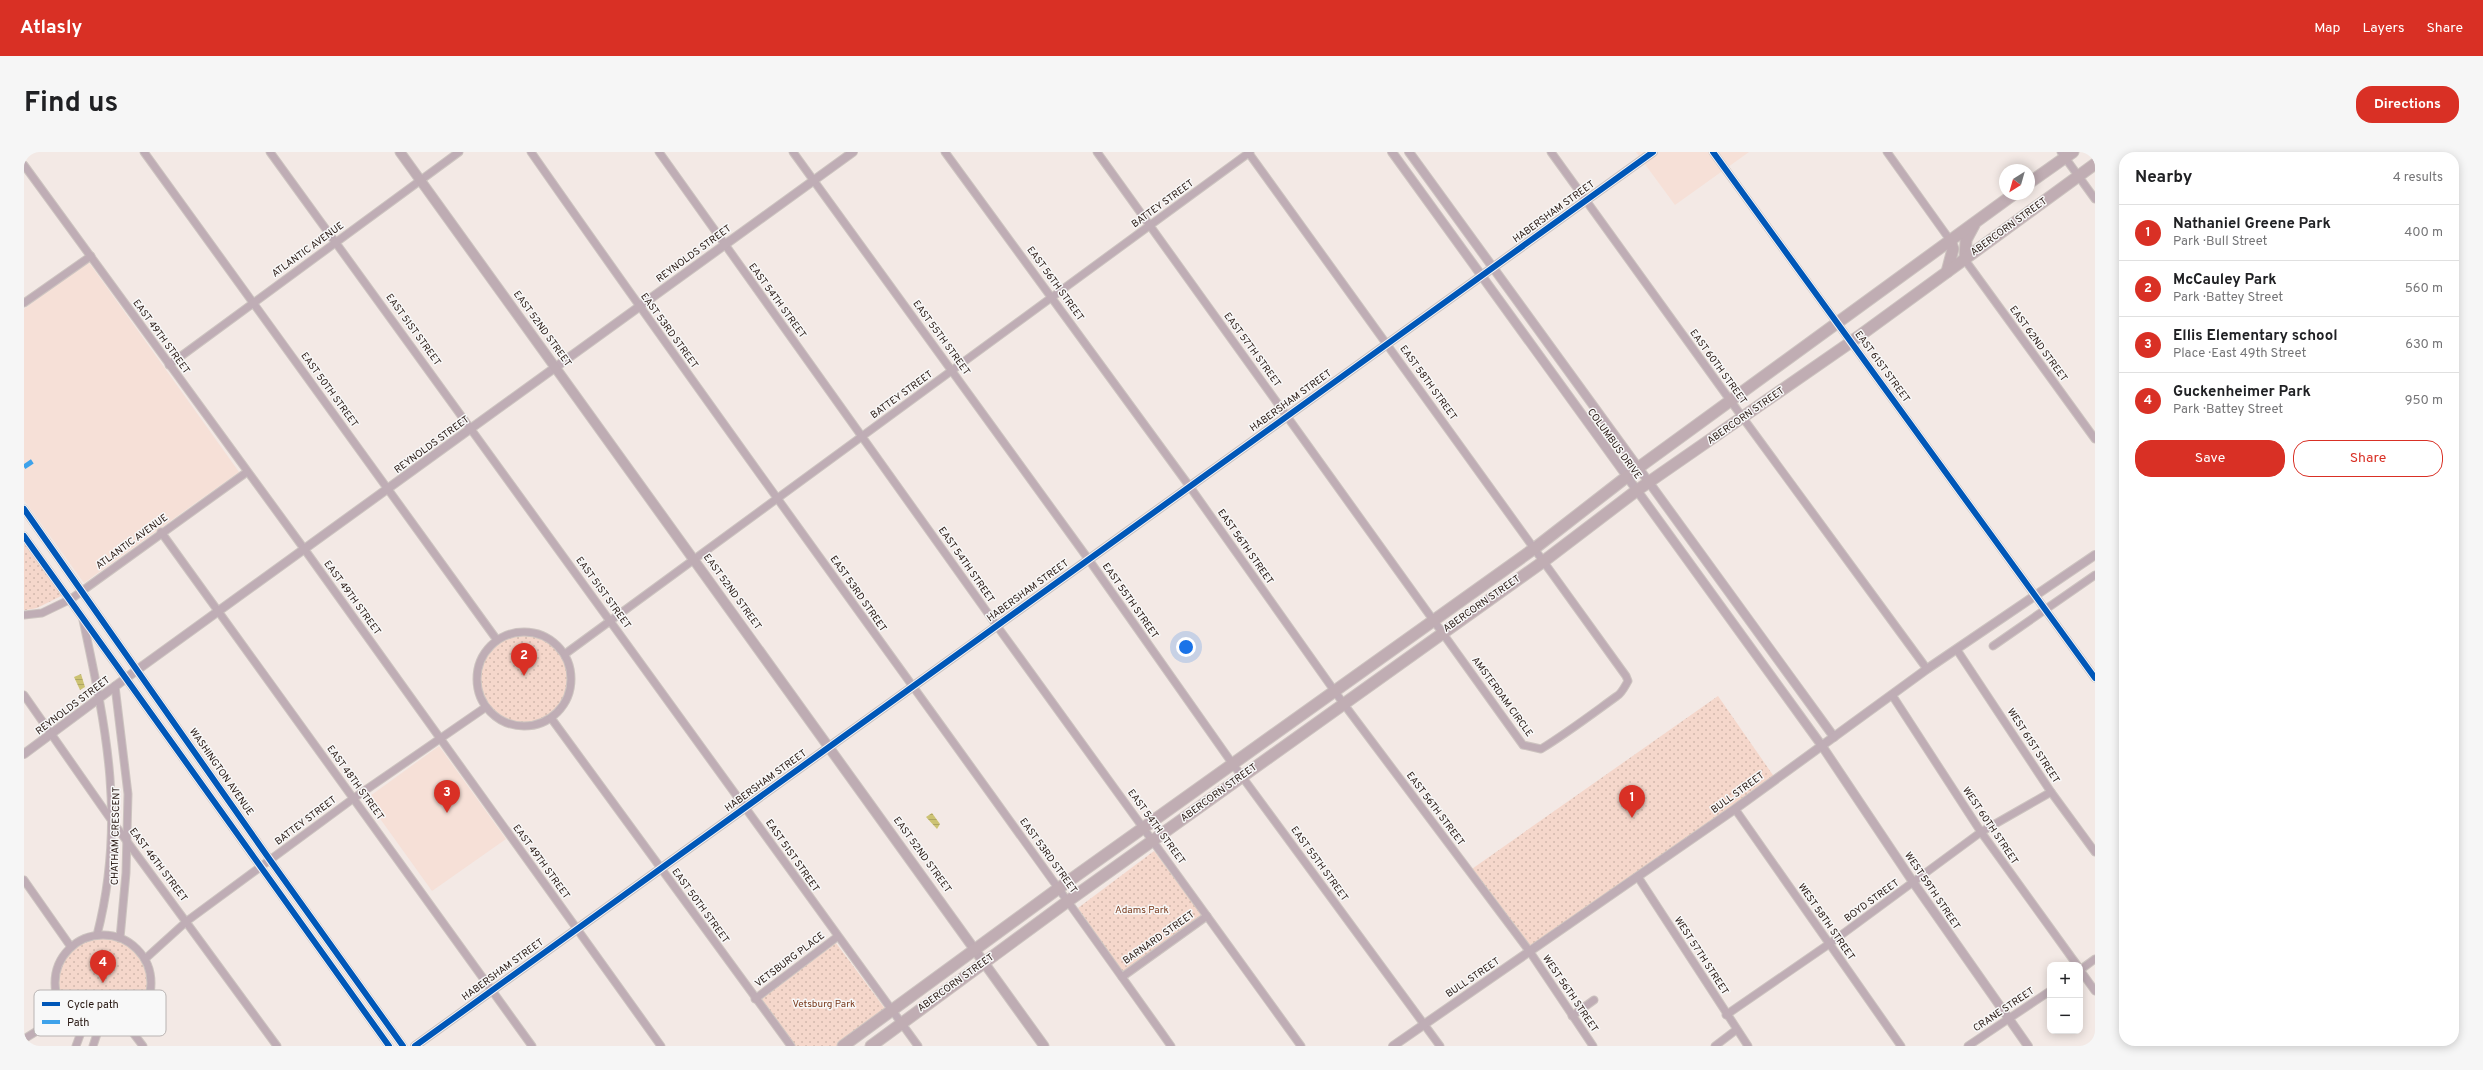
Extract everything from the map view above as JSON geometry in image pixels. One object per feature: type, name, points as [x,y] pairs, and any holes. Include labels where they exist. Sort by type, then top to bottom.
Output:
[{"type":"main road","name":"EAST 52ND STREET","points":[[400,152],[976,949],[1040,1045]]},
{"type":"main road","points":[[2035,178],[2066,154]]},
{"type":"main road","name":"ABERCORN STREET","points":[[871,1046],[1068,901],[1343,703],[1544,561],[1636,491],[1851,342],[2095,164]]},
{"type":"main road","name":"ABERCORN STREET","points":[[843,1046],[1058,888],[1144,828],[1232,762],[1535,548],[1638,468],[2006,200]]},
{"type":"main road","points":[[1965,260],[1966,240],[1976,221]]},
{"type":"main road","points":[[1947,272],[1953,249],[1950,240]]},
{"type":"street","name":"EAST 50TH STREET","points":[[144,152],[254,302],[497,640]]},
{"type":"street","name":"EAST 51ST STREET","points":[[270,152],[746,807],[837,937],[918,1046]]},
{"type":"street","name":"ATLANTIC AVENUE","points":[[169,365],[459,152]]},
{"type":"street","name":"EAST 53RD STREET","points":[[531,152],[639,307],[1171,1046]]},
{"type":"street","name":"EAST 54TH STREET","points":[[659,152],[997,626],[1301,1046]]},
{"type":"street","name":"EAST 55TH STREET","points":[[794,152],[1089,560],[1242,776],[1440,1046]]},
{"type":"street","name":"REYNOLDS STREET","points":[[24,754],[53,734],[127,677],[305,550],[853,152]]},
{"type":"street","name":"EAST 56TH STREET","points":[[945,152],[1190,487],[1333,690],[1530,952]]},
{"type":"street","name":"EAST 57TH STREET","points":[[1097,152],[1434,618]]},
{"type":"street","name":"BATTEY STREET","points":[[565,654],[1249,152]]},
{"type":"street","name":"EAST 58TH STREET","points":[[1249,152],[1535,548]]},
{"type":"street","name":"COLUMBUS DRIVE","points":[[1392,152],[1822,746]]},
{"type":"street","name":"COLUMBUS DRIVE","points":[[1409,152],[1834,737]]},
{"type":"street","name":"EAST 60TH STREET","points":[[1551,152],[1927,669]]},
{"type":"street","name":"HABERSHAM STREET","points":[[415,1046],[1482,277],[1653,152]]},
{"type":"street","name":"EAST 61ST STREET","points":[[1713,152],[2036,594],[2095,678]]},
{"type":"street","points":[[1887,152],[1950,240]]},
{"type":"street","points":[[2066,154],[2078,177],[2095,199]]},
{"type":"street","name":"EAST 49TH STREET","points":[[24,165],[305,550],[661,1046]]},
{"type":"street","points":[[24,303],[91,256]]},
{"type":"street","name":"EAST 62ND STREET","points":[[1965,260],[2095,439]]},
{"type":"street","name":"ATLANTIC AVENUE","points":[[24,615],[42,613],[71,599],[161,532],[247,472]]},
{"type":"street","name":"WASHINGTON AVENUE","points":[[24,509],[270,860],[403,1046]]},
{"type":"street","name":"EAST 48TH STREET","points":[[161,532],[532,1046]]},
{"type":"street","points":[[24,536],[127,677],[260,868],[389,1046]]},
{"type":"street","name":"AMSTERDAM CIRCLE","points":[[1434,618],[1523,745],[1541,749],[1560,738],[1608,701],[1618,696],[1628,681],[1618,662],[1535,548]]},
{"type":"street","name":"BULL STREET","points":[[1393,1046],[1423,1023],[1530,952],[1735,809],[1927,669],[2095,555]]},
{"type":"street","points":[[1993,646],[2095,575]]},
{"type":"street","name":"CHATHAM CRESCENT","points":[[82,617],[100,698],[108,750],[112,821],[107,896],[97,935]]},
{"type":"street","points":[[535,633],[557,645],[565,654],[570,666],[571,690],[566,702],[551,718],[534,726],[515,726],[504,722],[486,707],[480,696],[477,673],[480,661],[487,649],[497,640],[510,634],[535,633]]},
{"type":"street","name":"WEST 61ST STREET","points":[[1956,650],[2051,792],[2095,852]]},
{"type":"street","name":"CHATHAM CRESCENT","points":[[115,686],[128,794],[127,841],[120,938]]},
{"type":"street","name":"EAST 46TH STREET","points":[[24,694],[112,821],[276,1046]]},
{"type":"street","name":"WEST 60TH STREET","points":[[1892,695],[1981,832],[2075,962]]},
{"type":"street","name":"BATTEY STREET","points":[[145,959],[187,922],[270,860],[354,798],[486,707]]},
{"type":"street","name":"EAST 50TH STREET","points":[[551,718],[755,999],[791,1046]]},
{"type":"street","name":"WEST 59TH STREET","points":[[1822,746],[1913,882],[2028,1046]]},
{"type":"street","name":"BOYD STREET","points":[[1726,1015],[1829,944],[1981,832],[2051,792]]},
{"type":"street","name":"WEST 58TH STREET","points":[[1735,809],[1902,1046]]},
{"type":"street","name":"WEST 57TH STREET","points":[[1638,877],[1726,1015],[1748,1046]]},
{"type":"street","points":[[24,880],[71,947]]},
{"type":"street","name":"BARNARD STREET","points":[[1122,977],[1207,916]]},
{"type":"street","points":[[56,990],[56,971],[62,958],[71,947],[86,938],[97,935],[120,938],[136,948],[145,959],[149,969],[151,990]]},
{"type":"street","name":"VETSBURG PLACE","points":[[755,999],[837,937]]},
{"type":"street","name":"WEST 56TH STREET","points":[[1530,952],[1593,1046]]},
{"type":"street","points":[[2083,968],[2095,959]]},
{"type":"street","points":[[2083,974],[2095,991]]},
{"type":"street","name":"CRANE STREET","points":[[1968,1046],[2047,993]]},
{"type":"street","points":[[1572,1016],[1594,1000]]},
{"type":"street","points":[[1715,1046],[1736,1030]]},
{"type":"street","points":[[24,1039],[34,1033]]},
{"type":"street","points":[[76,1046],[80,1036]]},
{"type":"street","points":[[93,1046],[96,1036]]},
{"type":"street","points":[[135,1036],[143,1046]]},
{"type":"shaded area","points":[[1636,152],[1749,152],[1675,205]]},
{"type":"shaded area","points":[[88,261],[239,472],[84,583],[24,500],[24,309]]},
{"type":"shaded area","points":[[81,674],[85,687],[80,690],[74,677]]},
{"type":"shaded area","points":[[439,746],[506,839],[432,891],[366,799]]},
{"type":"shaded area","points":[[932,813],[940,824],[937,829],[926,817]]},
{"type":"green space","points":[[24,542],[63,595],[37,608],[26,610],[24,610]]},
{"type":"green space","points":[[524,632],[542,635],[558,645],[568,661],[571,679],[568,697],[558,713],[542,723],[524,726],[506,723],[490,713],[480,697],[477,679],[480,661],[490,645],[506,635]]},
{"type":"green space","points":[[1718,696],[1775,778],[1530,952],[1469,871]]},
{"type":"green space","name":"Adams Park","points":[[1154,851],[1203,916],[1123,973],[1078,908]]},
{"type":"green space","points":[[94,936],[112,936],[130,943],[143,956],[150,974],[150,990],[56,990],[56,974],[63,956],[76,943]]},
{"type":"green space","name":"Vetsburg Park","points":[[836,943],[886,1010],[837,1046],[795,1046],[761,999]]},
{"type":"marked path","points":[[24,467],[33,461]]},
{"type":"cycle path","points":[[415,1046],[1653,152]]},
{"type":"cycle path","points":[[1713,152],[2095,678]]},
{"type":"cycle path","points":[[24,509],[270,860],[403,1046]]},
{"type":"cycle path","points":[[24,536],[389,1046]]},
{"type":"place","name":"McCauley Park","points":[[524,676]]},
{"type":"place","name":"Ellis Elementary school","points":[[447,813]]},
{"type":"place","name":"Nathaniel Greene Park","points":[[1632,818]]},
{"type":"place","name":"Guckenheimer Park","points":[[103,983]]}]
